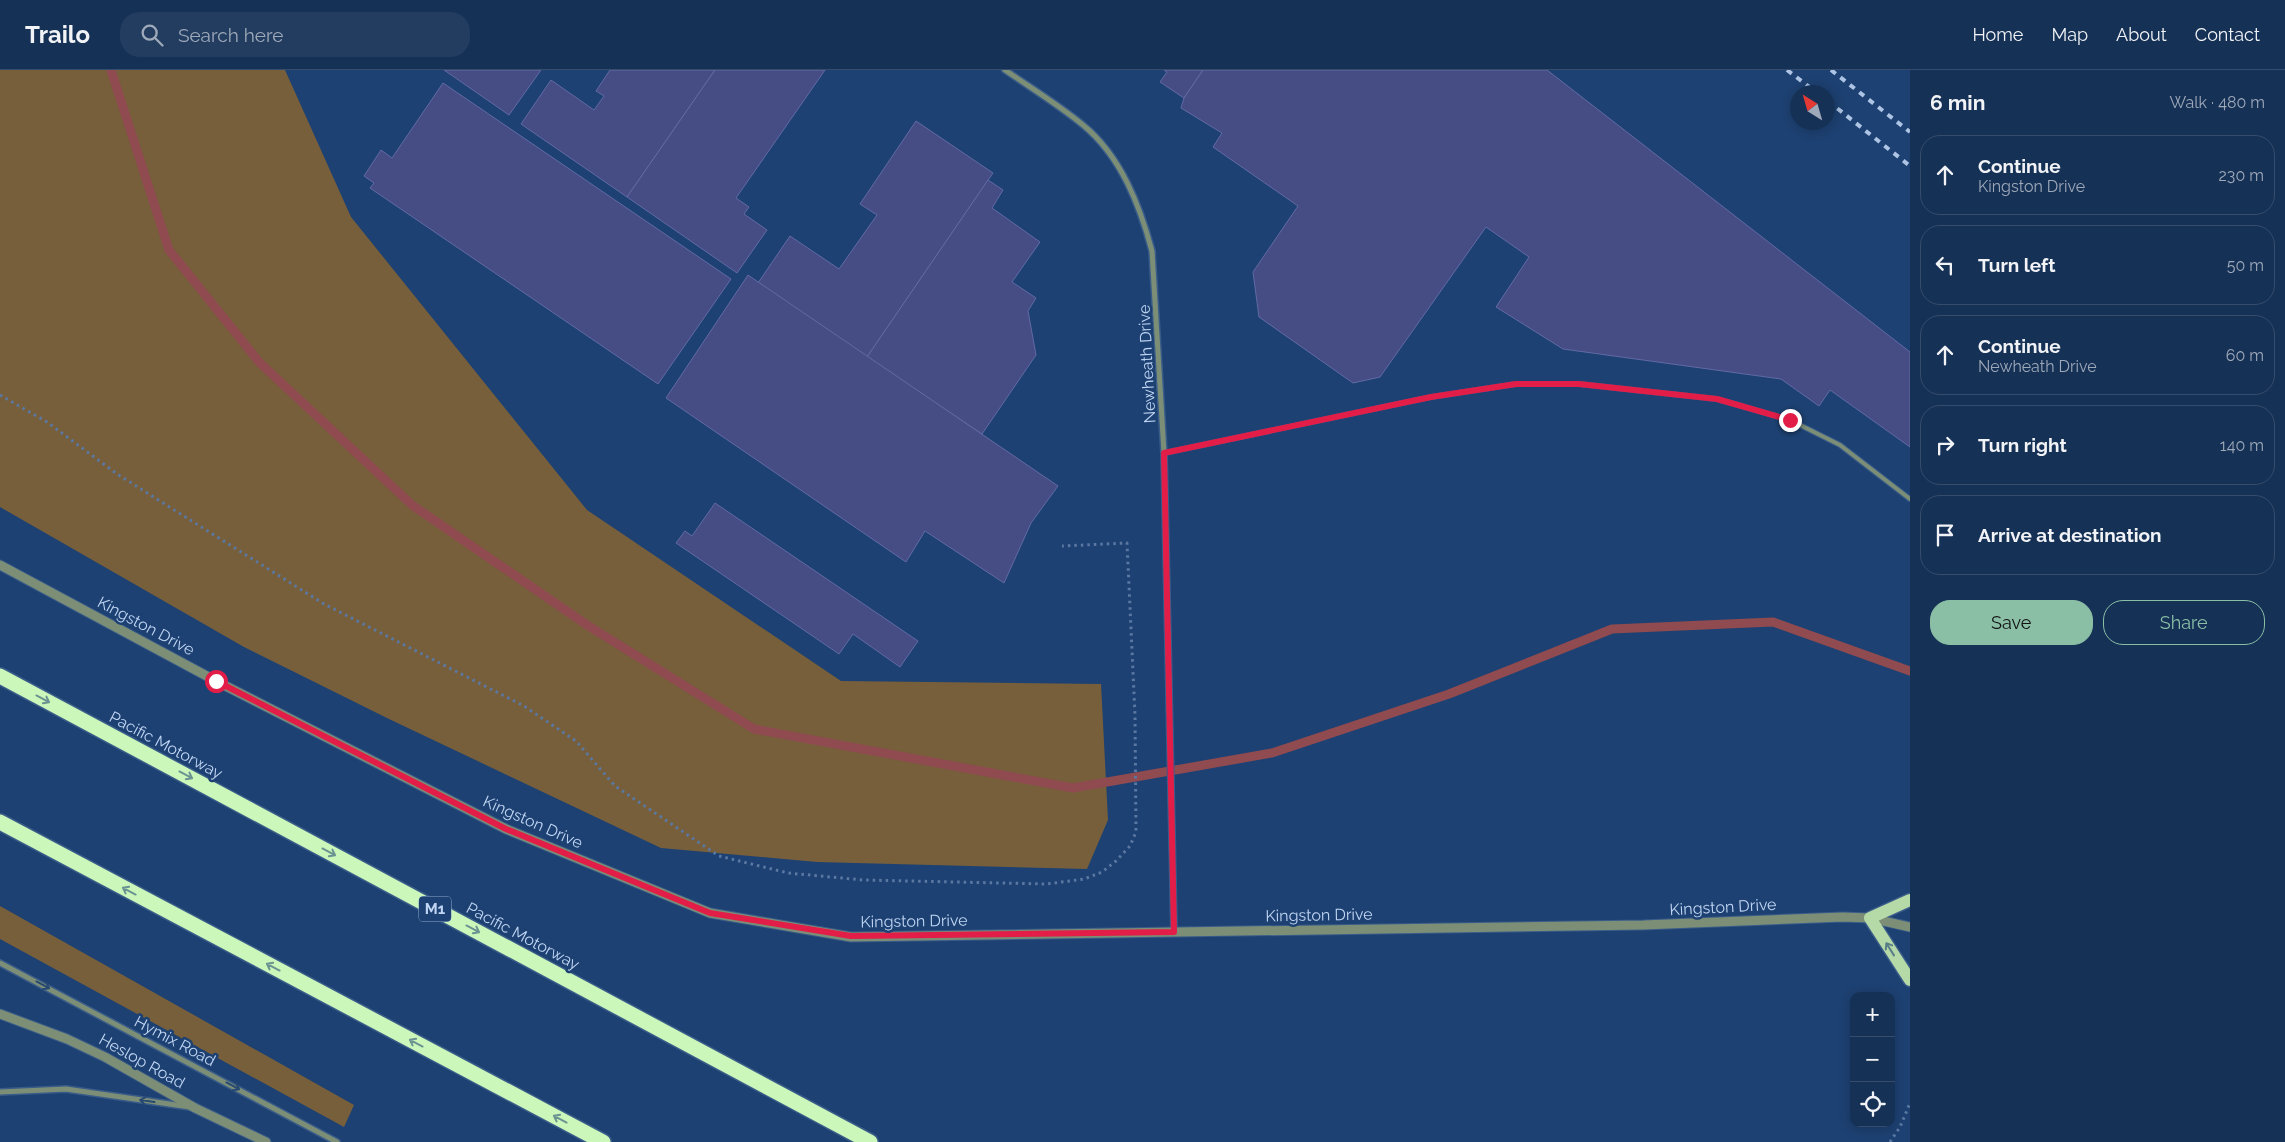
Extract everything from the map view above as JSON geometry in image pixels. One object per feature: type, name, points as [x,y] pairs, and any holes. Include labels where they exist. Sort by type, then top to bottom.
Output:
[{"type":"highway","name":"Pacific Motorway","points":[[0,676],[870,1142]]},
{"type":"highway","points":[[0,822],[603,1142]]},
{"type":"main road","points":[[1910,900],[1870,918],[1910,980]]},
{"type":"street","name":"Newheath Drive","points":[[1005,70],[1085,126],[1108,152],[1128,184],[1143,219],[1152,251],[1164,453],[1174,932]]},
{"type":"street","name":"Kingston Drive","points":[[0,565],[216,681],[506,829],[710,913],[851,936],[1644,926],[1792,918],[1870,918],[1910,927]]},
{"type":"street","name":"Hymix Road","points":[[0,963],[337,1142]]},
{"type":"street","name":"Heslop Road","points":[[0,1014],[67,1039],[105,1057],[195,1108],[266,1142]]},
{"type":"street","points":[[0,1092],[66,1089],[195,1108]]},
{"type":"lane","points":[[1164,453],[1431,397],[1516,384],[1579,384],[1717,399],[1790,420],[1840,445],[1910,499]]},
{"type":"path","points":[[0,395],[47,422],[117,474],[324,604],[524,706],[576,741],[615,786],[719,856],[788,873],[864,880],[1047,884],[1084,880],[1102,872],[1116,862],[1130,846],[1136,832],[1135,715],[1127,542],[1062,546]]},
{"type":"path","points":[[1890,1142],[1900,1127],[1910,1103]]},
{"type":"shaded area","points":[[0,70],[285,70],[351,217],[587,510],[841,681],[1101,684],[1108,820],[1087,869],[817,862],[661,848],[389,719],[244,647],[0,507]]},
{"type":"shaded area","points":[[0,906],[354,1105],[344,1127],[0,939]]},
{"type":"building","points":[[444,70],[541,70],[509,115]]},
{"type":"building","points":[[610,70],[715,70],[627,197],[521,124],[551,80],[594,110],[604,96],[596,91]]},
{"type":"building","points":[[715,70],[825,70],[736,198],[749,207],[744,214],[767,230],[737,273],[627,197]]},
{"type":"building","points":[[1164,70],[1203,70],[1184,98],[1160,82],[1167,72]]},
{"type":"building","points":[[1203,70],[1547,70],[1910,352],[1910,447],[1830,390],[1819,406],[1781,379],[1563,349],[1496,307],[1529,257],[1486,227],[1380,377],[1353,383],[1259,317],[1253,272],[1298,206],[1213,147],[1222,133],[1181,108],[1184,98]]},
{"type":"building","points":[[443,83],[731,279],[658,384],[370,188],[374,183],[364,176],[381,150],[392,158]]},
{"type":"building","points":[[916,121],[993,173],[867,357],[758,283],[790,236],[839,269],[877,215],[860,204]]},
{"type":"building","points":[[988,180],[1003,190],[992,208],[1040,242],[1012,282],[1036,298],[1028,311],[1036,355],[982,434],[867,357]]},
{"type":"building","points":[[748,275],[1058,486],[1031,523],[1004,583],[925,531],[906,562],[666,398]]},
{"type":"building","points":[[715,503],[918,641],[900,667],[853,634],[839,654],[676,543],[685,531],[692,536]]},
{"type":"waterway","points":[[111,70],[169,250],[259,362],[412,505],[587,625],[754,729],[1073,788],[1272,753],[1449,694],[1612,629],[1773,622],[1910,671]]},
{"type":"railway","points":[[1787,70],[1807,85]]},
{"type":"railway","points":[[1831,70],[1910,132]]},
{"type":"railway","points":[[1835,107],[1910,166]]},
{"type":"route","points":[[216,681],[506,829],[710,913],[851,936],[1174,932],[1164,453],[1431,397],[1516,384],[1579,384],[1717,399],[1790,420]]}]
